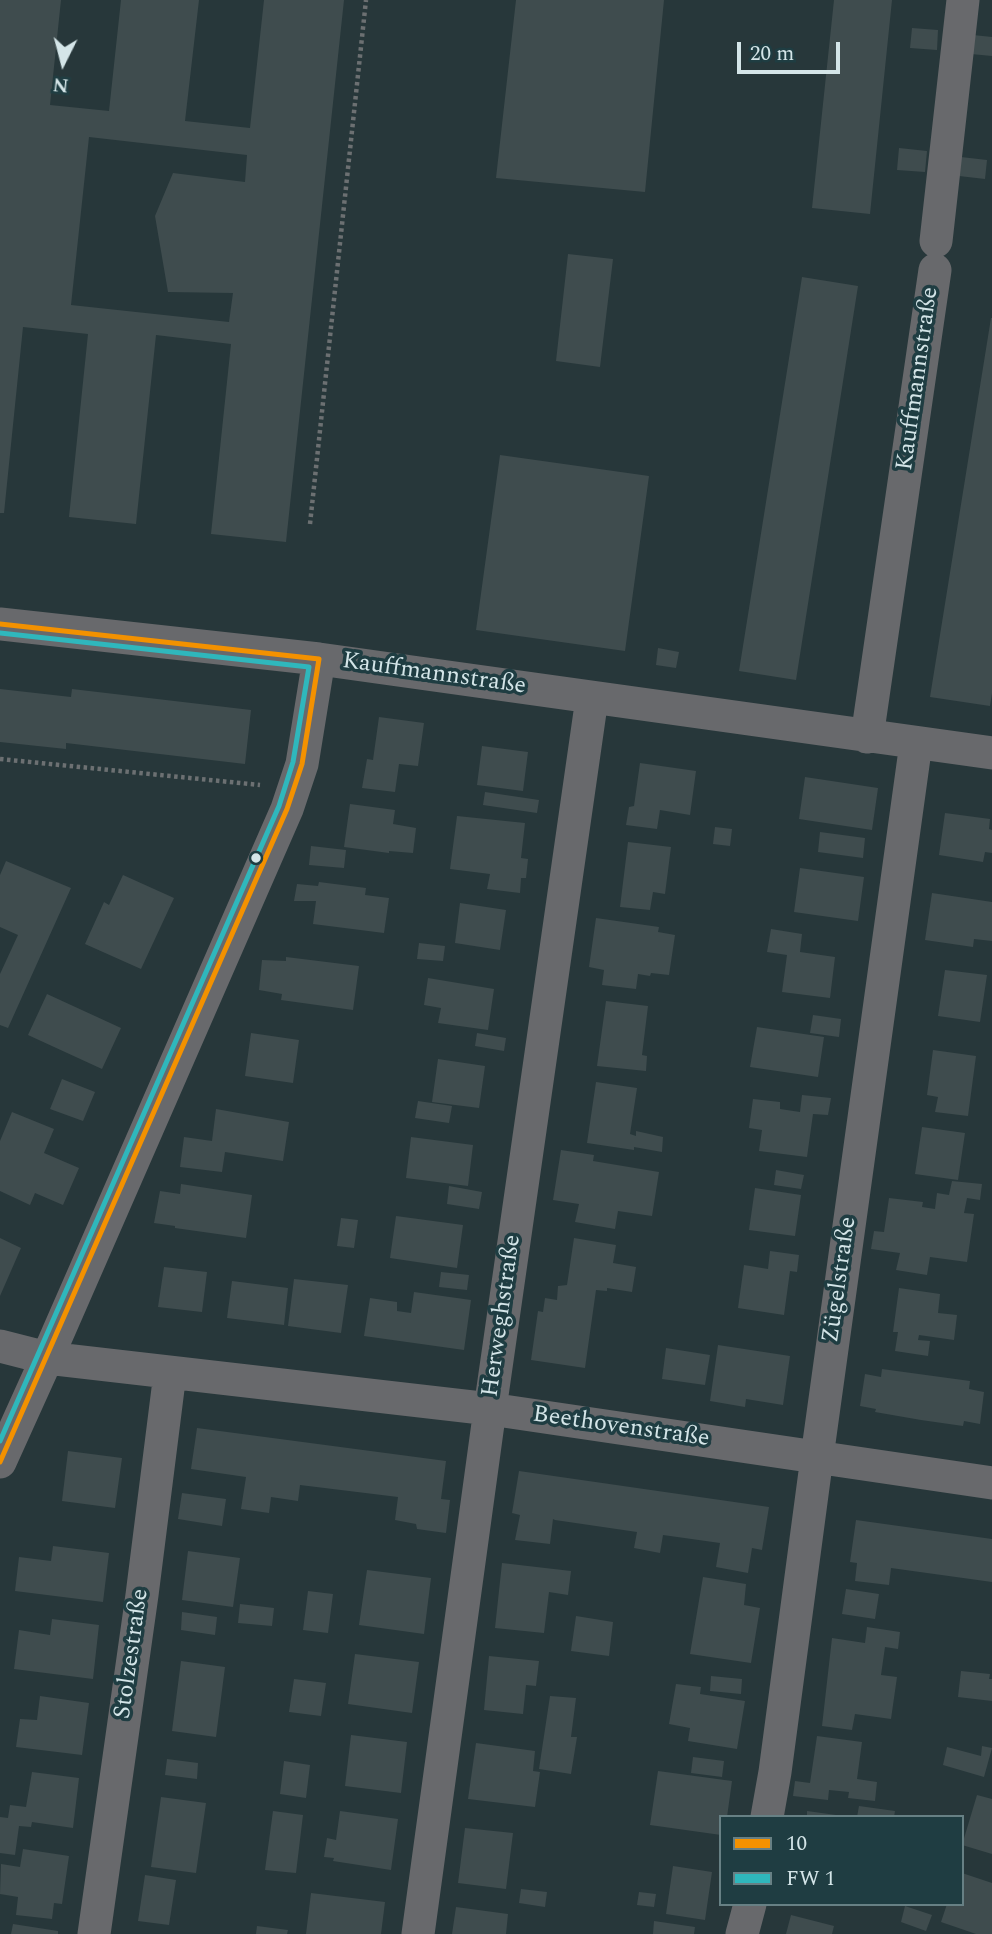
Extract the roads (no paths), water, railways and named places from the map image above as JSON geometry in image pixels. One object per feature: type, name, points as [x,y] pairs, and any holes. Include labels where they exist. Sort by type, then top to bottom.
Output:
[{"type":"street","name":"Kauffmannstraße","points":[[867,737],[936,255],[963,0]]},
{"type":"street","name":"Kauffmannstraße","points":[[0,624],[320,659],[992,753]]},
{"type":"street","points":[[0,1462],[287,809],[302,764],[320,659]]},
{"type":"street","name":"Herweghstraße","points":[[418,1934],[592,698]]},
{"type":"street","name":"Zügelstraße","points":[[767,1815],[916,743]]},
{"type":"street","name":"Beethovenstraße","points":[[0,1346],[47,1358],[490,1409],[992,1483]]},
{"type":"street","name":"Stolzestraße","points":[[94,1934],[170,1373]]},
{"type":"street","points":[[742,1934],[749,1906]]}]
